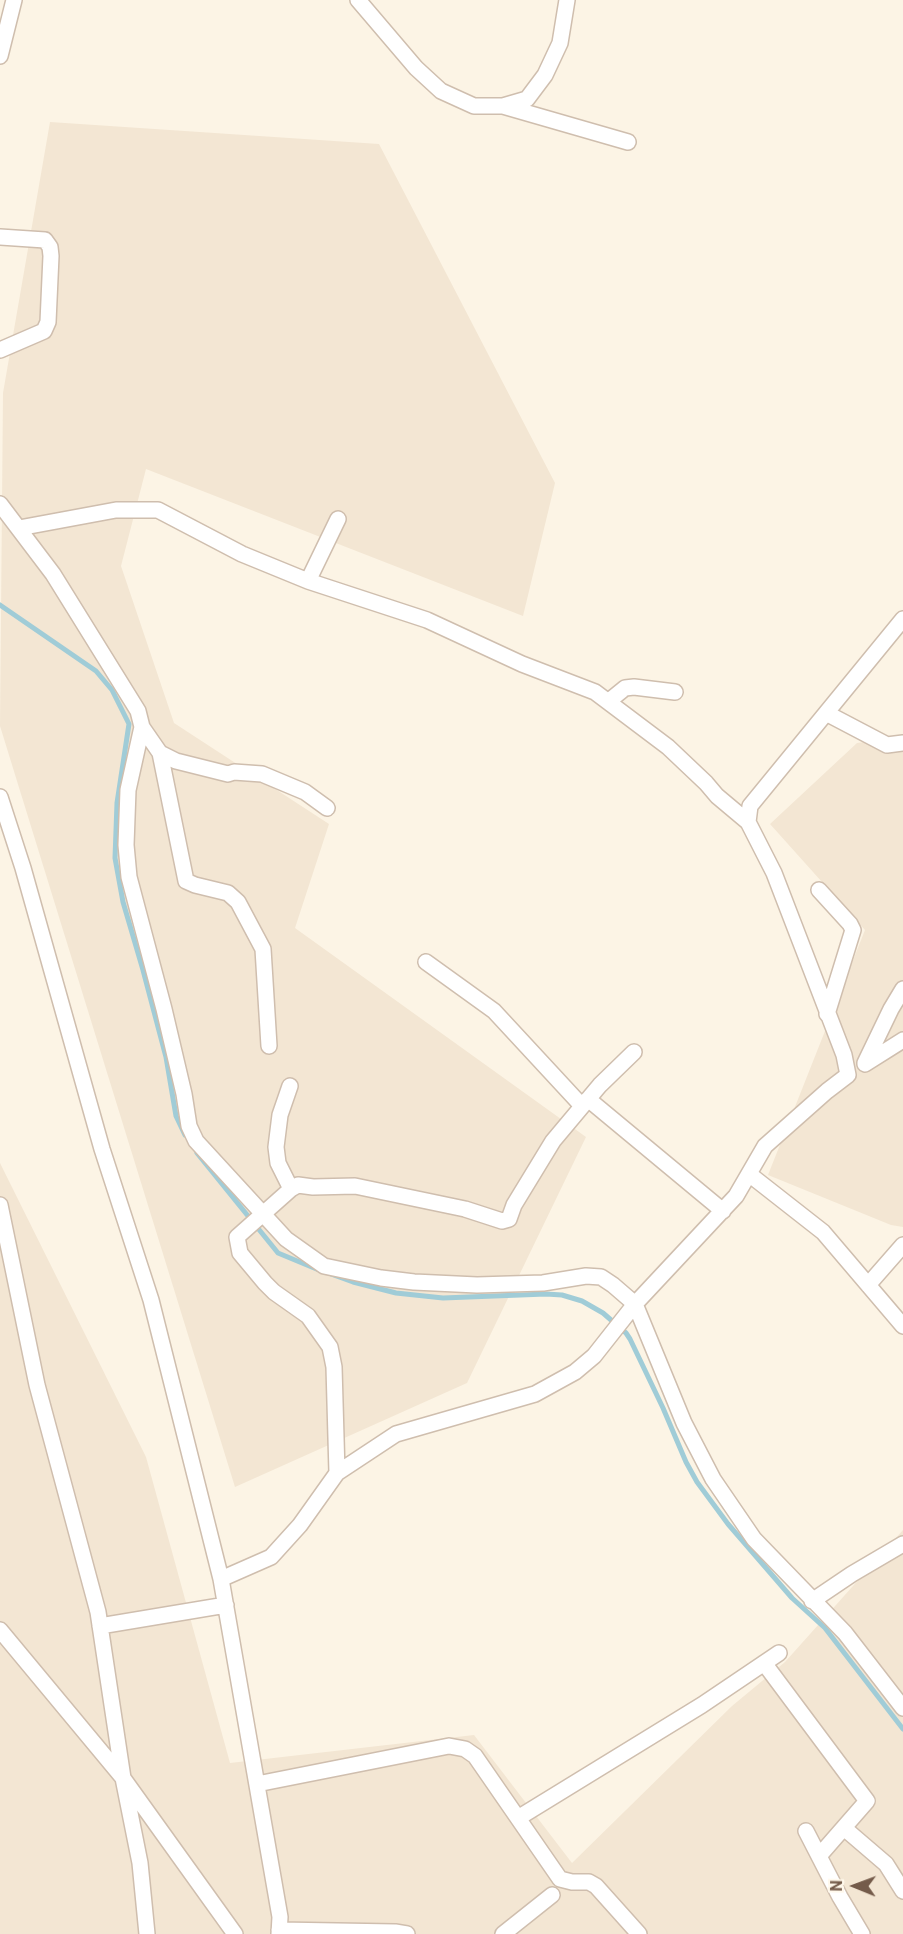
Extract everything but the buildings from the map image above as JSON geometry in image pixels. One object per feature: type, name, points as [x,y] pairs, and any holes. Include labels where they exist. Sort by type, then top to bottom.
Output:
[{"type":"street","points":[[0,56],[14,0]]},
{"type":"street","points":[[358,0],[416,69],[441,91],[474,106],[503,106],[628,142]]},
{"type":"street","points":[[503,106],[527,99],[545,75],[560,43],[567,0]]},
{"type":"street","points":[[0,237],[45,240],[50,247],[51,256],[48,322],[44,331],[0,350]]},
{"type":"street","points":[[0,504],[53,574],[131,699],[138,711],[142,727],[160,753],[186,881],[228,892],[238,902],[263,949],[269,1046]]},
{"type":"street","points":[[18,528],[116,510],[158,510],[230,548],[308,581],[427,620],[522,664],[595,692],[668,747],[717,796],[748,822],[774,873],[844,1054],[848,1075]]},
{"type":"street","points":[[308,581],[338,519]]},
{"type":"street","points":[[748,822],[750,806],[903,619]]},
{"type":"street","points":[[609,702],[625,688],[675,692]]},
{"type":"street","points":[[826,713],[887,745],[903,743]]},
{"type":"street","points":[[142,727],[128,790],[126,844],[129,878],[164,1009],[189,1126],[196,1141],[260,1216],[286,1239],[324,1266],[414,1282],[477,1285],[543,1283],[585,1276],[601,1277],[613,1285],[630,1310],[713,1479],[754,1539],[845,1633],[903,1708]]},
{"type":"street","points":[[160,753],[176,761],[228,774],[234,772],[262,774],[305,792],[327,808]]},
{"type":"street","points":[[0,797],[23,868],[102,1149],[151,1300],[221,1579],[280,1917],[279,1932],[396,1932],[407,1934]]},
{"type":"street","points":[[819,890],[853,930],[827,1014]]},
{"type":"street","points":[[426,962],[494,1011],[585,1102],[723,1211]]},
{"type":"street","points":[[865,1063],[903,988]]},
{"type":"street","points":[[221,1579],[271,1557],[300,1525],[338,1473],[396,1434],[535,1394],[575,1372],[594,1356],[630,1310],[736,1196],[765,1146],[827,1091],[865,1063],[903,1040]]},
{"type":"street","points":[[338,1473],[334,1367],[330,1347],[308,1316],[274,1292],[240,1253],[237,1237],[298,1185],[355,1186],[465,1209],[502,1221],[509,1219],[514,1205],[549,1148],[585,1102],[634,1052]]},
{"type":"street","points":[[290,1086],[280,1115],[276,1148],[278,1163],[291,1189]]},
{"type":"street","points":[[749,1174],[823,1232],[903,1326]]},
{"type":"street","points":[[0,1205],[37,1385],[98,1612],[123,1778],[140,1863],[147,1934]]},
{"type":"street","points":[[868,1285],[903,1245]]},
{"type":"street","points":[[812,1601],[901,1551]]},
{"type":"street","points":[[100,1626],[226,1605]]},
{"type":"street","points":[[0,1630],[123,1778],[236,1934]]},
{"type":"street","points":[[518,1818],[702,1705],[779,1653]]},
{"type":"street","points":[[764,1663],[867,1802],[819,1856]]},
{"type":"street","points":[[257,1784],[449,1746],[459,1747],[475,1756],[560,1879],[589,1882],[639,1934]]},
{"type":"street","points":[[844,1828],[886,1864],[903,1891]]},
{"type":"street","points":[[806,1831],[862,1934]]},
{"type":"street","points":[[503,1934],[552,1895]]},
{"type":"shaded area","points":[[50,122],[379,144],[555,483],[523,616],[146,469],[121,566],[174,723],[329,824],[295,928],[586,1137],[467,1383],[235,1487],[0,726],[3,393]]},
{"type":"shaded area","points":[[903,736],[903,1227],[891,1225],[768,1175],[865,930],[770,824],[857,743]]},
{"type":"shaded area","points":[[0,1163],[146,1457],[230,1763],[474,1735],[572,1863],[732,1706],[785,1662],[903,1530],[903,1934],[0,1934]]},
{"type":"waterway","points":[[0,605],[96,671],[112,690],[129,724],[117,803],[115,858],[123,902],[166,1057],[176,1116],[185,1135]]},
{"type":"waterway","points":[[197,1153],[278,1253],[319,1270]]},
{"type":"waterway","points":[[331,1274],[396,1293],[443,1298],[562,1295],[582,1301],[603,1313],[630,1339],[697,1482],[728,1524],[792,1598],[825,1628],[903,1729]]}]
